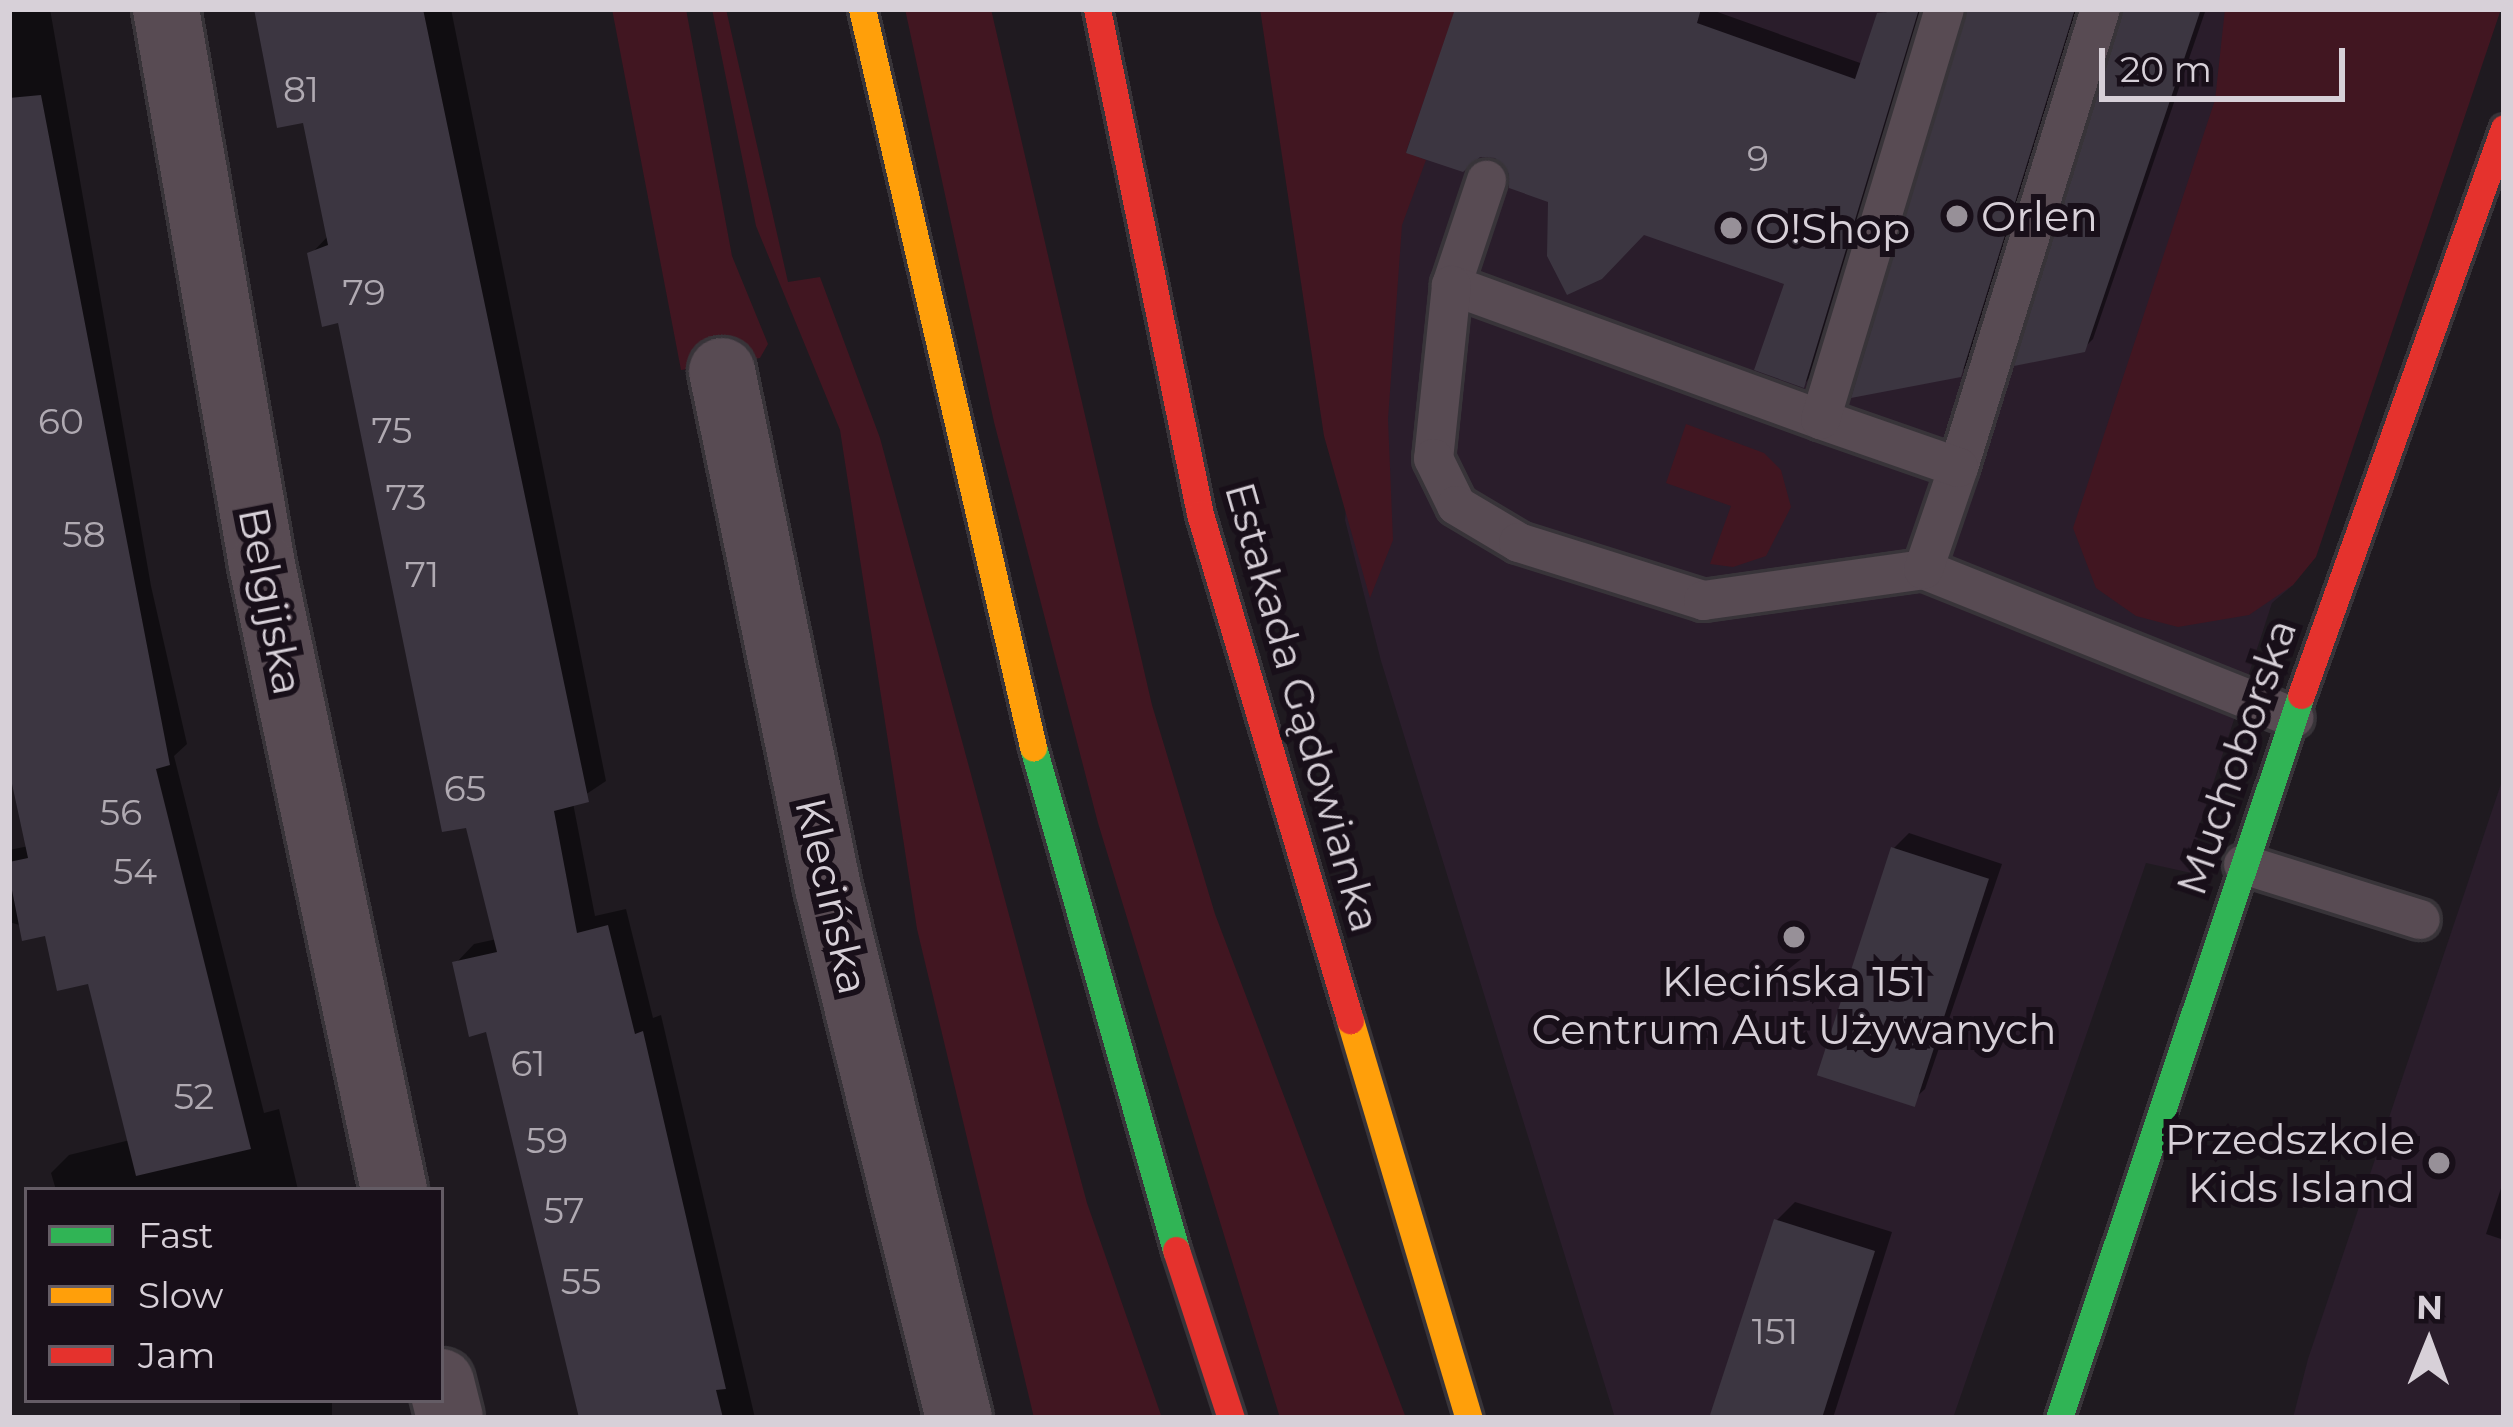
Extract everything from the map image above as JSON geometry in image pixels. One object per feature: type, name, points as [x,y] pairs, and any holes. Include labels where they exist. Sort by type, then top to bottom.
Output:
[{"type":"main road","points":[[862,9],[1016,685],[1155,1184],[1231,1418]]},
{"type":"main road","name":"Estakada Gądowianka","points":[[1097,9],[1200,514],[1468,1418]]},
{"type":"main road","name":"Muchoborska","points":[[2060,1418],[2293,717],[2504,128]]},
{"type":"street","name":"Belgijska","points":[[166,9],[262,565],[393,1187]]},
{"type":"street","name":"Klecińska","points":[[722,370],[828,888],[959,1418]]},
{"type":"lane","points":[[1820,418],[1944,9]]},
{"type":"lane","points":[[1923,569],[2100,9]]},
{"type":"lane","points":[[1486,180],[1450,285],[1433,458],[1456,505],[1518,542],[1702,600],[1923,569],[2293,717]]},
{"type":"lane","points":[[1450,285],[1958,467]]},
{"type":"lane","points":[[2243,864],[2420,919]]},
{"type":"shaded area","points":[[612,9],[686,9],[732,256],[768,344],[760,358],[681,370]]},
{"type":"shaded area","points":[[712,9],[726,9],[788,282],[820,277],[880,438],[1087,1203],[1162,1418],[1034,1418],[917,929],[840,430],[756,226]]},
{"type":"shaded area","points":[[905,9],[991,9],[1152,705],[1215,914],[1406,1418],[1280,1418],[1098,823],[994,422]]},
{"type":"shaded area","points":[[1260,9],[1456,9],[1406,152],[1426,160],[1402,225],[1388,419],[1393,540],[1370,598],[1324,436]]},
{"type":"shaded area","points":[[1387,9],[2501,9],[2293,585],[2272,603],[2198,830],[2196,874],[2146,863],[1953,1418],[1615,1418],[1381,661],[1345,520]]},
{"type":"shaded area","points":[[2225,9],[2501,9],[2316,557],[2293,585],[2249,615],[2178,627],[2136,616],[2096,588],[2073,528],[2215,100]]},
{"type":"shaded area","points":[[1686,424],[1764,453],[1781,470],[1791,507],[1766,556],[1733,567],[1710,564],[1731,506],[1666,483]]},
{"type":"shaded area","name":"Przedszkole Kids Island","points":[[2504,775],[2504,1418],[2293,1418],[2308,1359]]},
{"type":"building","points":[[254,9],[423,9],[589,802],[554,811],[577,933],[608,925],[635,1034],[643,1031],[726,1389],[716,1390],[723,1418],[579,1418],[486,1032],[469,1037],[452,962],[497,952],[466,828],[442,832],[338,323],[322,327],[307,253],[328,245],[303,123],[277,128]]},
{"type":"building","points":[[1455,9],[1701,9],[1697,23],[1855,79],[1877,13],[1919,9],[1804,388],[1754,370],[1784,284],[1644,235],[1602,279],[1567,295],[1547,256],[1548,202],[1509,188],[1509,174],[1495,158],[1480,157],[1463,172],[1406,153]]},
{"type":"building","points":[[1967,9],[2075,9],[1961,377],[1851,398]]},
{"type":"building","points":[[2123,9],[2201,9],[2085,352],[2014,366]]},
{"type":"building","points":[[41,95],[170,765],[156,769],[251,1149],[136,1176],[88,984],[57,991],[45,936],[22,941],[9,875],[9,862],[28,858],[9,770],[9,98]]},
{"type":"building","points":[[1891,847],[1989,879],[1915,1107],[1817,1075]]},
{"type":"building","points":[[1774,1219],[1875,1251],[1822,1418],[1709,1418]]},
{"type":"traffic: fast","points":[[2059,1418],[2301,695]]},
{"type":"traffic: fast","points":[[1033,747],[1176,1250]]},
{"type":"traffic: slow","points":[[862,9],[1033,747]]},
{"type":"traffic: slow","points":[[1350,1020],[1469,1418]]},
{"type":"traffic: jam","points":[[1097,9],[1200,514],[1350,1020]]},
{"type":"traffic: jam","points":[[2301,695],[2504,128]]},
{"type":"traffic: jam","points":[[1176,1250],[1231,1418]]},
{"type":"place","name":"Orlen","points":[[1957,216]]},
{"type":"place","name":"O!Shop","points":[[1731,228]]},
{"type":"place","name":"Klecińska 151 Centrum Aut Używanych","points":[[1794,937]]},
{"type":"place","name":"Przedszkole Kids Island","points":[[2439,1163]]}]
